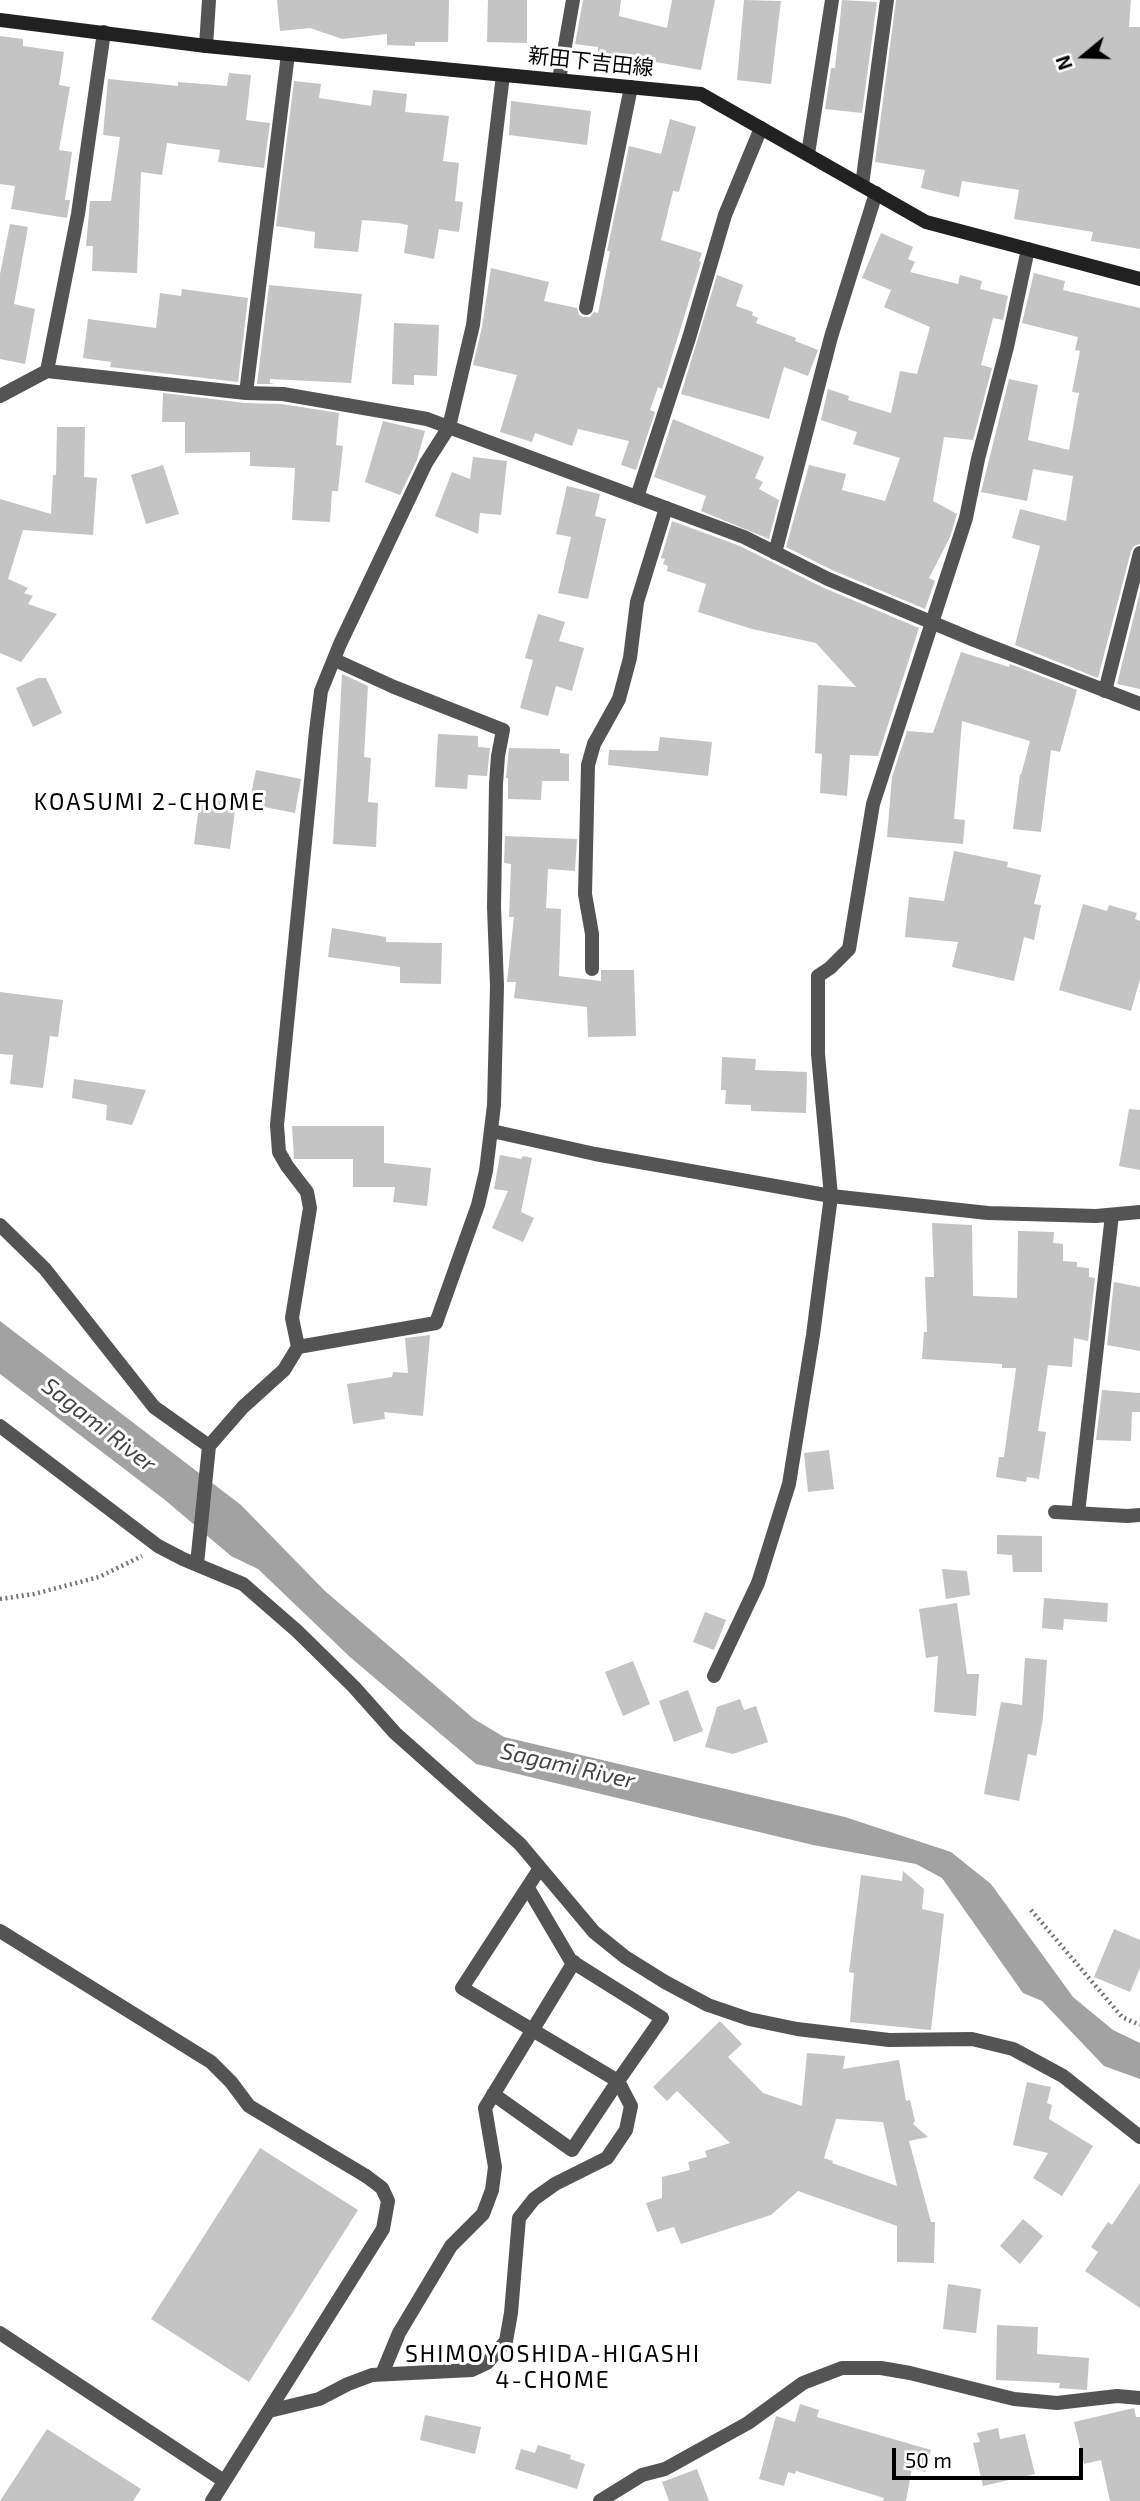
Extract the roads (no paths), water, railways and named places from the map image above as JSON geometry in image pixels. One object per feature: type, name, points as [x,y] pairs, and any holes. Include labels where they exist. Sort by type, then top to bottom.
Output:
[{"type":"main road","name":"新田下吉田線","points":[[0,20],[206,46],[701,94],[926,222],[1140,279]]},
{"type":"street","points":[[206,46],[209,0]]},
{"type":"street","points":[[559,80],[573,0]]},
{"type":"street","points":[[808,154],[832,0]]},
{"type":"street","points":[[862,185],[887,0]]},
{"type":"street","points":[[47,371],[78,214],[104,32]]},
{"type":"street","points":[[246,393],[288,54]]},
{"type":"street","points":[[197,1564],[209,1446],[243,1408],[284,1370],[298,1347],[292,1318],[310,1208],[307,1192],[279,1152],[277,1125],[321,691],[426,463],[449,427],[474,324],[503,75]]},
{"type":"street","points":[[586,308],[631,88]]},
{"type":"street","points":[[636,497],[689,338],[725,215],[761,128]]},
{"type":"street","points":[[775,553],[831,337],[876,193]]},
{"type":"street","points":[[714,1676],[758,1583],[789,1484],[813,1335],[831,1196],[818,1054],[818,976],[849,949],[873,804],[967,518],[978,459],[1007,347],[1028,249]]},
{"type":"street","points":[[0,397],[47,371],[246,393],[284,394],[427,419],[744,537],[828,579],[1140,704]]},
{"type":"street","points":[[592,969],[593,934],[585,894],[588,765],[594,744],[619,699],[630,658],[637,602],[666,508]]},
{"type":"street","points":[[1105,691],[1140,553]]},
{"type":"street","points":[[298,1347],[436,1323],[478,1205],[492,1131],[497,986],[494,907],[496,783],[503,730],[394,687],[335,660]]},
{"type":"street","points":[[492,1131],[595,1154],[831,1196],[976,1213],[1140,1213]]},
{"type":"street","points":[[1078,1513],[1112,1215]]},
{"type":"street","points":[[0,1225],[45,1269],[154,1407],[209,1446]]},
{"type":"street","points":[[0,1426],[158,1546],[243,1584],[354,1687],[395,1733],[520,1844],[594,1932],[625,1957],[665,1982],[708,2005],[749,2019],[797,2029],[889,2040],[972,2039],[1013,2049],[1063,2076],[1140,2137]]},
{"type":"street","points":[[1055,1512],[1127,1517],[1140,1515]]},
{"type":"street","points":[[269,2412],[319,2399],[372,2375],[472,2370],[487,2364],[506,2341],[519,2218],[534,2199],[555,2184],[607,2158],[626,2130],[631,2106],[618,2081],[462,1988],[540,1868]]},
{"type":"street","points":[[494,2094],[572,2150],[662,2018],[574,1962],[528,1888]]},
{"type":"street","points":[[0,1931],[211,2062],[249,2106],[366,2176],[382,2188],[388,2201],[383,2229],[212,2501]]},
{"type":"street","points":[[382,2374],[399,2333],[451,2245],[483,2214],[489,2201],[495,2167],[485,2108],[574,1962]]},
{"type":"street","points":[[0,2333],[224,2481]]},
{"type":"street","points":[[600,2501],[642,2475],[665,2469],[748,2423],[803,2383],[842,2368],[881,2368],[910,2373],[1014,2399],[1057,2403],[1117,2396],[1140,2398]]},
{"type":"water","name":"Sagami River","points":[[0,1321],[241,1505],[325,1591],[474,1719],[504,1737],[845,1817],[951,1852],[991,1884],[1073,1997],[1113,2030],[1140,2043],[1140,2079],[1104,2066],[1042,2001],[1023,1993],[942,1878],[916,1864],[813,1845],[476,1764],[350,1657],[258,1569],[231,1556],[165,1500],[0,1374]]},
{"type":"district","name":"KOASUMI 2-CHOME","points":[[150,802]]},
{"type":"district","name":"SHIMOYOSHIDA-HIGASHI 4-CHOME","points":[[553,2367]]}]
